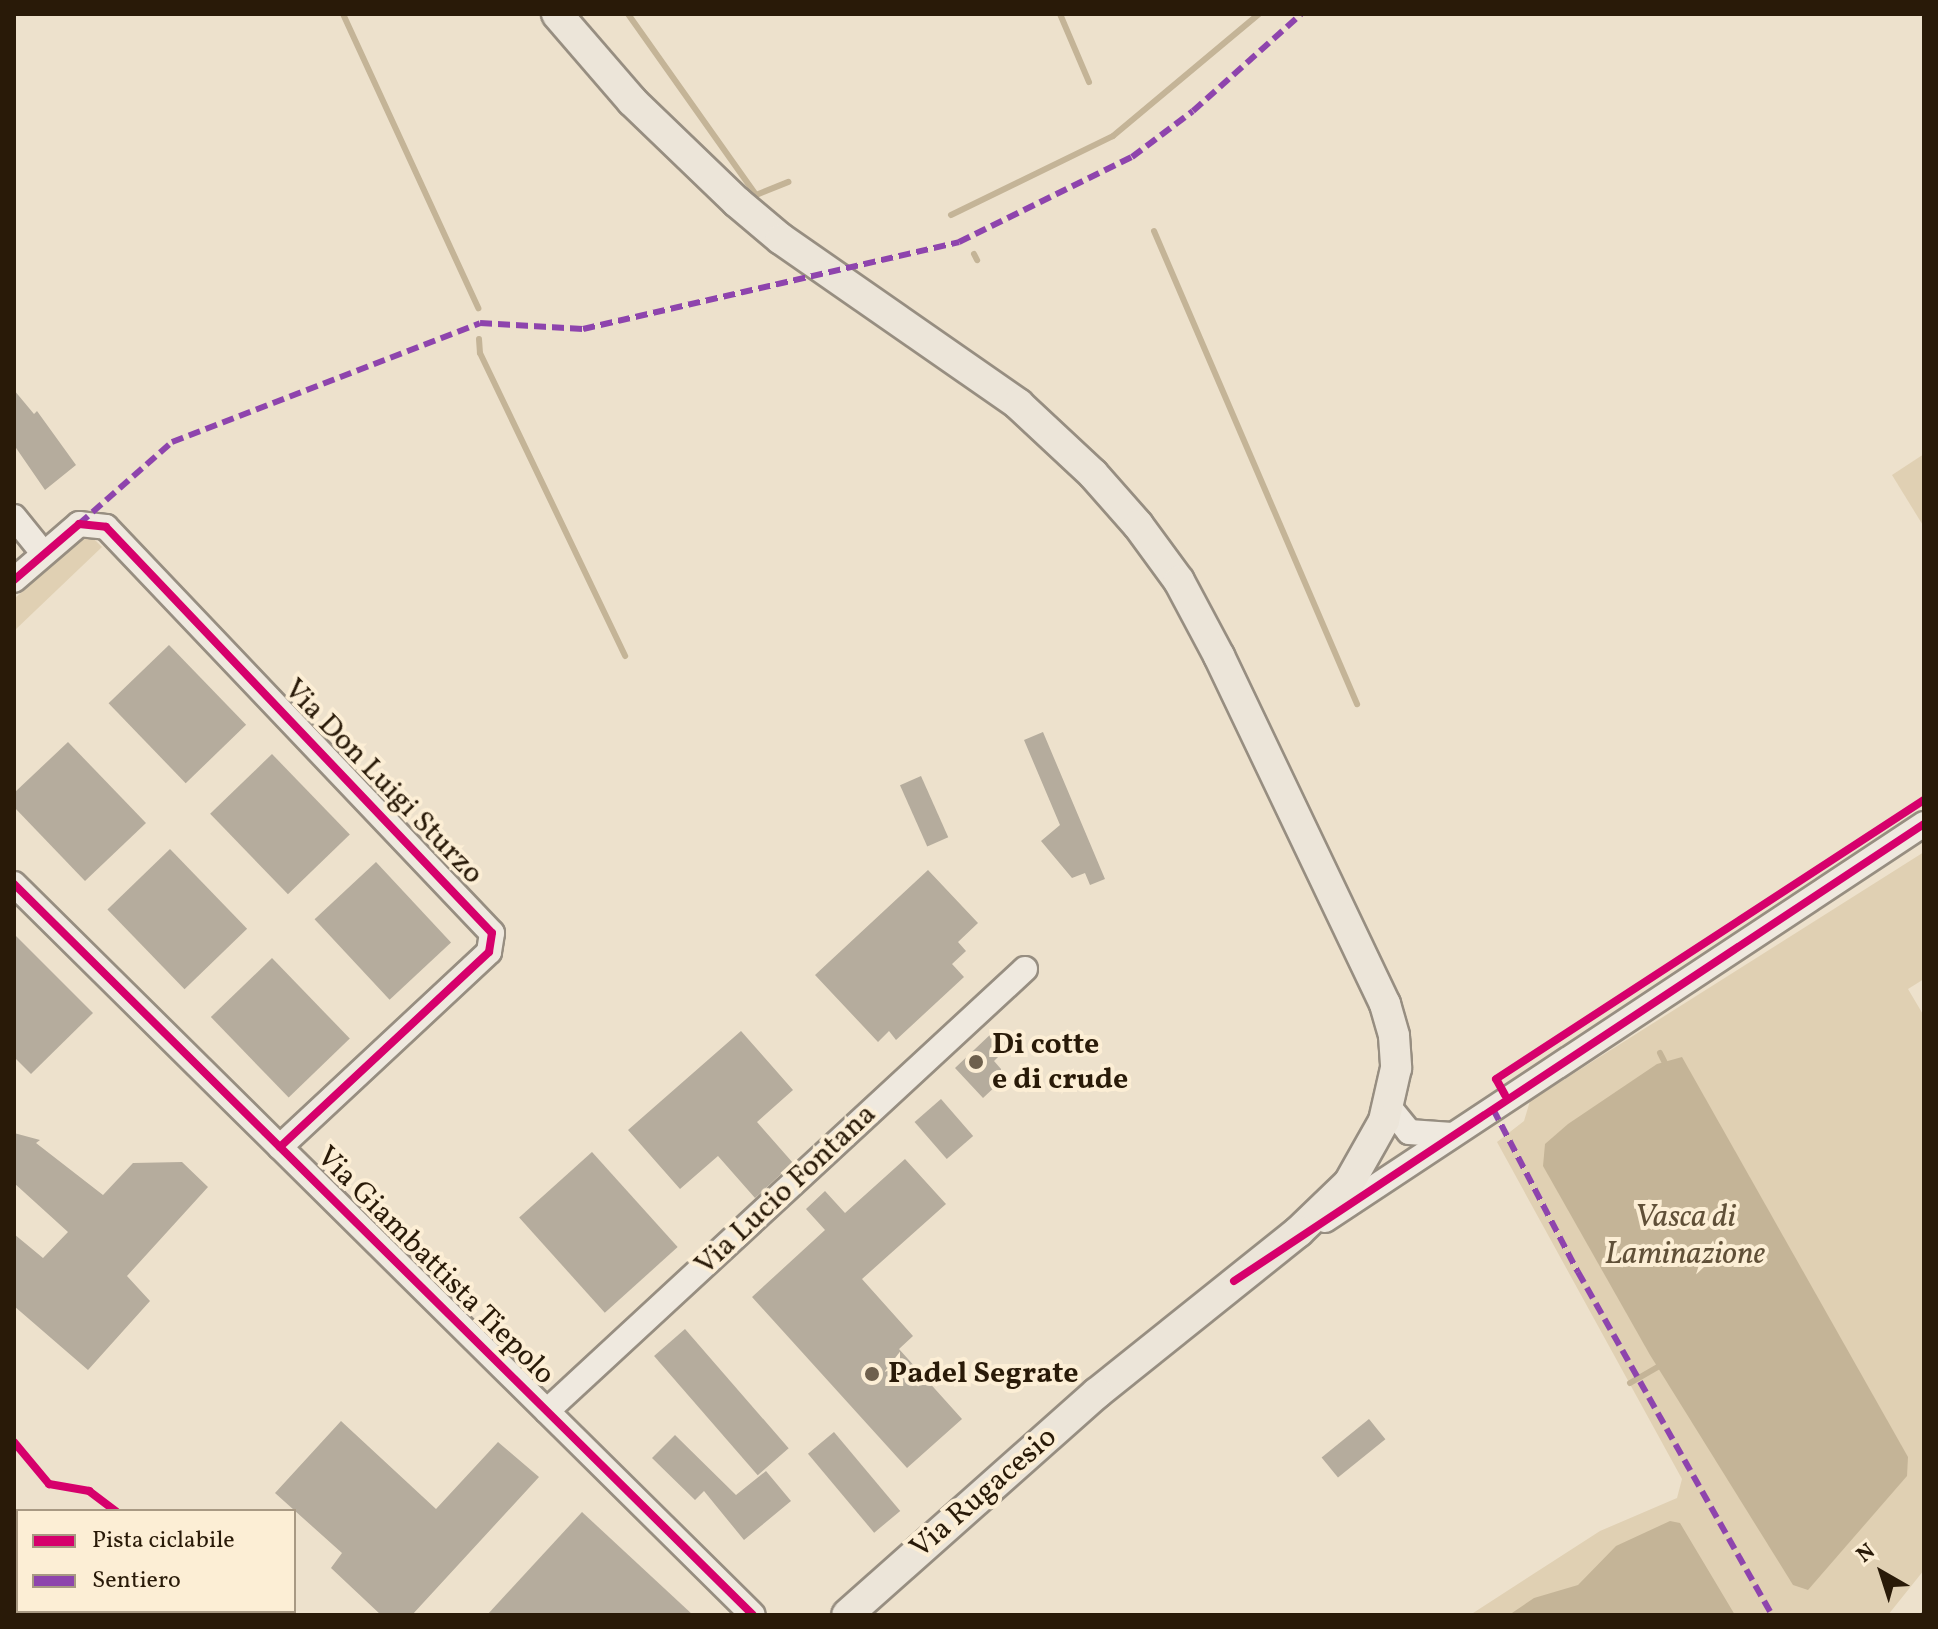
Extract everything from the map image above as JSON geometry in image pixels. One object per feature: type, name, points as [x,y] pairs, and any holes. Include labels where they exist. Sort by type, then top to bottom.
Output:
[{"type":"main road","name":"Via Rugacesio","points":[[557,14],[653,122],[781,239],[1044,426],[1116,499],[1179,581],[1385,1004],[1396,1058],[1394,1117],[1349,1183],[1097,1393],[847,1615]]},
{"type":"street","points":[[14,517],[43,553]]},
{"type":"street","name":"Via Don Luigi Sturzo","points":[[14,580],[79,524],[100,522],[494,938],[489,952],[280,1147]]},
{"type":"street","points":[[1234,1281],[1924,824]]},
{"type":"street","name":"Via Giambattista Tiepolo","points":[[14,884],[753,1615]]},
{"type":"street","name":"Via Lucio Fontana","points":[[547,1411],[1025,969]]},
{"type":"street","points":[[1394,1117],[1416,1135],[1461,1130]]},
{"type":"shaded area","points":[[1924,454],[1924,527],[1892,475]]},
{"type":"shaded area","points":[[88,533],[102,547],[14,631],[14,599]]},
{"type":"shaded area","points":[[1924,852],[1924,979],[1908,989],[1924,1016],[1924,1570],[1888,1615],[1470,1615],[1600,1531],[1677,1498],[1682,1479],[1497,1142],[1524,1121],[1530,1101]]},
{"type":"water","name":"Vasca di Laminazione","points":[[1682,1057],[1908,1457],[1907,1476],[1808,1590],[1793,1585],[1650,1355],[1543,1166],[1545,1144],[1568,1124],[1657,1064]]},
{"type":"water","points":[[1670,1521],[1680,1523],[1735,1615],[1509,1615],[1534,1598],[1578,1585],[1616,1546]]},
{"type":"building","points":[[14,390],[34,414],[37,411],[76,465],[45,490],[14,445]]},
{"type":"building","points":[[169,645],[246,725],[186,783],[109,703]]},
{"type":"building","points":[[1043,732],[1105,879],[1090,885],[1085,873],[1072,878],[1041,841],[1060,825],[1024,740]]},
{"type":"building","points":[[68,742],[146,823],[85,881],[14,807],[14,793]]},
{"type":"building","points":[[272,754],[350,835],[288,894],[210,814]]},
{"type":"building","points":[[921,776],[948,837],[927,847],[900,785]]},
{"type":"building","points":[[170,849],[247,929],[185,989],[107,909]]},
{"type":"building","points":[[376,862],[451,942],[390,1000],[315,919]]},
{"type":"building","points":[[928,870],[978,923],[958,942],[966,951],[952,964],[964,977],[896,1040],[889,1031],[878,1042],[815,975]]},
{"type":"building","points":[[14,934],[93,1013],[31,1074],[14,1057]]},
{"type":"building","points":[[272,958],[350,1039],[289,1098],[211,1017]]},
{"type":"building","points":[[741,1031],[793,1090],[757,1122],[793,1163],[755,1198],[718,1156],[680,1189],[628,1130]]},
{"type":"building","points":[[994,1031],[1009,1046],[994,1061],[1001,1069],[999,1083],[983,1098],[955,1068]]},
{"type":"building","points":[[941,1099],[973,1136],[947,1159],[915,1122]]},
{"type":"building","points":[[14,1133],[40,1140],[36,1143],[103,1195],[133,1163],[182,1162],[208,1187],[127,1276],[150,1301],[88,1370],[14,1306],[14,1234],[43,1258],[68,1232],[14,1183]]},
{"type":"building","points":[[592,1152],[678,1247],[605,1313],[519,1218]]},
{"type":"building","points":[[905,1159],[946,1204],[862,1279],[913,1336],[899,1349],[962,1419],[907,1468],[752,1297],[825,1230],[806,1209],[825,1191],[845,1213]]},
{"type":"building","points":[[685,1329],[789,1448],[758,1475],[654,1356]]},
{"type":"building","points":[[1369,1419],[1385,1439],[1338,1478],[1322,1457]]},
{"type":"building","points":[[341,1421],[436,1509],[498,1442],[539,1477],[412,1615],[381,1615],[331,1568],[342,1553],[275,1493]]},
{"type":"building","points":[[834,1432],[900,1511],[874,1533],[808,1454]]},
{"type":"building","points":[[675,1435],[736,1495],[766,1471],[791,1501],[744,1540],[704,1491],[695,1500],[652,1458]]},
{"type":"building","points":[[582,1512],[693,1615],[487,1615]]},
{"type":"waterway","points":[[343,14],[478,308]]},
{"type":"waterway","points":[[628,14],[756,195],[789,182]]},
{"type":"waterway","points":[[1060,14],[1089,82]]},
{"type":"waterway","points":[[951,215],[1113,136],[1259,14]]},
{"type":"waterway","points":[[1154,231],[1357,704]]},
{"type":"waterway","points":[[974,254],[977,260]]},
{"type":"waterway","points":[[479,339],[480,353],[625,656]]},
{"type":"waterway","points":[[1660,1053],[1664,1061]]},
{"type":"waterway","points":[[1630,1383],[1658,1367]]},
{"type":"marked path","points":[[79,524],[172,442],[480,323],[583,329],[959,242],[1132,157],[1193,111],[1301,14]]},
{"type":"marked path","points":[[1493,1109],[1578,1272],[1772,1615]]},
{"type":"cycle path","points":[[14,580],[79,524],[106,527],[492,933],[489,952],[280,1147]]},
{"type":"cycle path","points":[[1505,1095],[1496,1079],[1924,800]]},
{"type":"cycle path","points":[[1234,1281],[1924,824]]},
{"type":"cycle path","points":[[14,884],[753,1615]]},
{"type":"cycle path","points":[[14,1442],[49,1484],[89,1491],[113,1509]]},
{"type":"place","name":"Di cotte e di crude","points":[[976,1062]]},
{"type":"place","name":"Padel Segrate","points":[[872,1374]]}]
